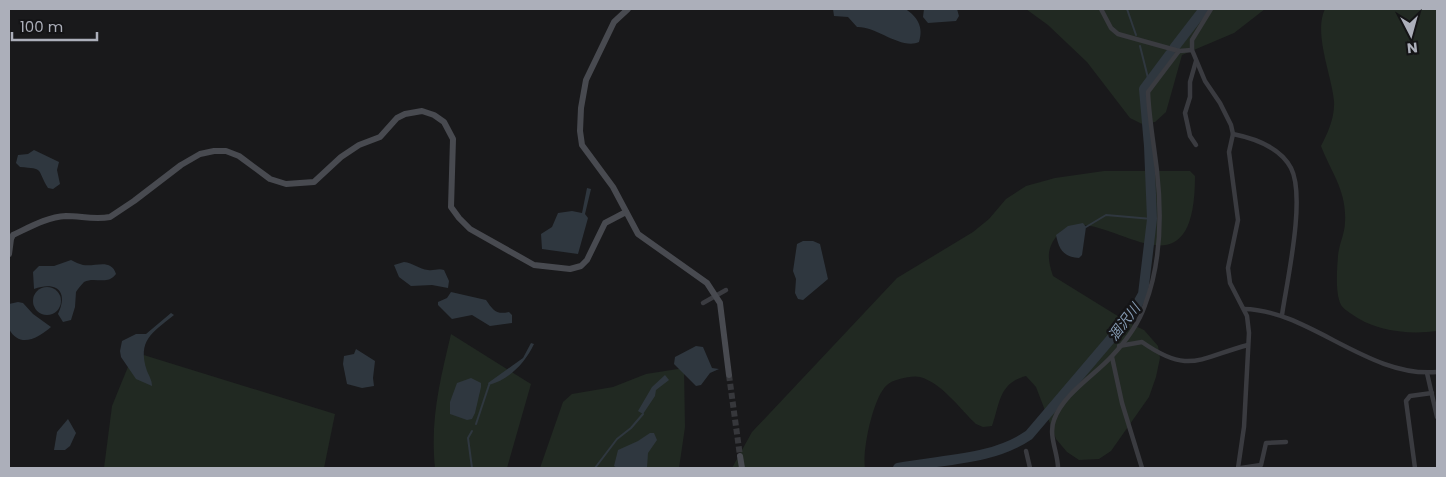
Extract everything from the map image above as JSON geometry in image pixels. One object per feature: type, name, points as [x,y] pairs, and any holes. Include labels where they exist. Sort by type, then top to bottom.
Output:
[{"type":"street","points":[[628,9],[614,22],[586,80],[581,108],[580,131],[582,145],[613,187],[638,234],[707,283],[720,303],[730,374]]},
{"type":"street","points":[[1101,9],[1111,28],[1118,34],[1179,51],[1192,50]]},
{"type":"street","points":[[1211,9],[1192,40],[1192,50],[1205,81],[1220,103],[1231,125],[1233,134],[1230,152],[1238,220],[1228,268],[1230,283],[1244,309],[1249,333],[1244,427],[1239,468],[1261,465],[1266,443],[1286,442]]},
{"type":"street","points":[[1058,468],[1053,436],[1053,420],[1089,375],[1112,356],[1144,308],[1158,258],[1157,174],[1148,92],[1179,51]]},
{"type":"street","points":[[1196,61],[1190,82],[1190,96],[1185,113],[1190,136],[1196,145]]},
{"type":"street","points":[[9,254],[13,235],[49,218],[68,216],[95,219],[110,216],[200,154],[226,151],[239,156],[270,179],[286,184],[314,182],[341,157],[359,144],[380,137],[397,118],[405,114],[422,111],[434,115],[444,122],[454,139],[451,206],[459,218],[470,229],[534,265],[570,269],[581,266],[588,260],[605,223],[626,212]]},
{"type":"street","points":[[1233,134],[1251,138],[1268,146],[1285,160],[1295,179],[1295,220],[1282,316]]},
{"type":"street","points":[[703,303],[726,290]]},
{"type":"street","points":[[1244,309],[1260,309],[1282,316],[1357,353],[1405,369],[1427,373],[1437,372]]},
{"type":"street","points":[[1119,346],[1142,342],[1163,357],[1179,362],[1198,361],[1221,352],[1248,345]]},
{"type":"street","points":[[1112,356],[1142,468]]},
{"type":"street","points":[[1427,373],[1437,417]]},
{"type":"street","points":[[1415,468],[1406,401],[1410,396],[1432,394]]},
{"type":"street","points":[[1026,451],[1030,468]]},
{"type":"street","points":[[740,456],[742,468]]},
{"type":"shaded area","points":[[833,9],[905,9],[913,15],[920,27],[919,42],[912,44],[904,43],[872,30],[857,27],[848,17],[834,16]]},
{"type":"shaded area","points":[[924,9],[957,9],[959,16],[956,21],[928,23],[923,17]]},
{"type":"shaded area","points":[[1026,9],[1265,9],[1234,33],[1182,55],[1166,112],[1155,122],[1142,124],[1130,118],[1087,62],[1048,25]]},
{"type":"shaded area","points":[[1325,9],[1437,9],[1437,331],[1403,332],[1380,328],[1350,313],[1342,306],[1339,300],[1337,281],[1338,261],[1345,226],[1344,201],[1321,146],[1330,125],[1334,107],[1333,91],[1322,42],[1322,19]]},
{"type":"shaded area","points":[[34,150],[59,162],[57,170],[60,184],[53,189],[48,188],[37,169],[20,167],[16,163],[18,155],[28,154]]},
{"type":"shaded area","points":[[1104,171],[1190,171],[1195,176],[1191,218],[1178,239],[1161,245],[1139,242],[1093,227],[1072,226],[1056,237],[1049,251],[1053,276],[1129,323],[1144,330],[1158,346],[1160,358],[1149,397],[1111,451],[1099,459],[1079,460],[1067,452],[1056,439],[1036,387],[1026,376],[1017,379],[1005,389],[992,426],[983,427],[976,424],[936,385],[920,377],[913,377],[894,381],[882,391],[873,412],[867,437],[865,468],[732,468],[752,432],[897,278],[973,232],[989,219],[1006,199],[1026,186],[1055,178]]},
{"type":"shaded area","points":[[587,188],[591,189],[585,214],[588,218],[578,254],[542,249],[541,234],[552,227],[558,213],[572,211],[582,213]]},
{"type":"shaded area","points":[[1083,223],[1086,227],[1082,255],[1079,258],[1065,254],[1060,248],[1056,235],[1068,226]]},
{"type":"shaded area","points":[[803,241],[813,241],[820,244],[828,279],[803,300],[798,299],[795,293],[796,279],[793,271],[797,244]]},
{"type":"shaded area","points":[[71,260],[83,265],[102,264],[111,266],[116,274],[112,278],[105,280],[88,280],[84,282],[76,292],[75,307],[71,320],[63,322],[58,314],[61,306],[61,294],[54,287],[49,286],[34,289],[33,272],[39,266],[54,266]]},
{"type":"shaded area","points":[[404,262],[430,270],[444,270],[449,281],[448,288],[432,285],[411,286],[399,277],[394,265]]},
{"type":"shaded area","points":[[47,287],[57,291],[61,301],[57,311],[47,315],[37,311],[33,301],[37,291]]},
{"type":"shaded area","points":[[451,292],[486,300],[495,311],[501,313],[509,312],[512,315],[512,323],[490,326],[472,315],[452,319],[438,305],[438,302],[447,298]]},
{"type":"shaded area","points":[[23,303],[33,314],[51,327],[35,338],[29,340],[18,339],[9,329],[9,304]]},
{"type":"shaded area","points":[[171,313],[174,315],[153,332],[145,344],[144,360],[152,386],[136,379],[121,357],[122,341],[136,334],[146,334]]},
{"type":"shaded area","points":[[451,334],[531,384],[507,468],[435,468],[435,416]]},
{"type":"shaded area","points":[[531,343],[534,344],[516,369],[504,379],[489,385],[488,383],[523,358]]},
{"type":"shaded area","points":[[696,346],[703,347],[712,368],[719,369],[710,373],[701,385],[696,386],[674,364],[675,357]]},
{"type":"shaded area","points":[[356,349],[375,361],[374,386],[362,388],[347,384],[343,364],[344,356],[354,354]]},
{"type":"shaded area","points":[[134,352],[335,414],[324,468],[104,468],[112,406]]},
{"type":"shaded area","points":[[684,368],[685,427],[679,468],[540,468],[563,402],[572,394],[613,387],[646,374]]},
{"type":"shaded area","points":[[665,375],[669,380],[656,390],[655,396],[643,414],[638,411],[652,387]]},
{"type":"shaded area","points":[[471,378],[481,383],[481,387],[475,413],[472,419],[467,420],[450,414],[450,402],[457,383]]},
{"type":"shaded area","points":[[68,419],[76,433],[70,446],[65,450],[54,450],[57,432]]},
{"type":"shaded area","points":[[650,433],[654,433],[657,440],[648,453],[647,468],[617,468],[614,466],[618,450]]},
{"type":"waterway","points":[[1127,9],[1136,35]]},
{"type":"waterway","name":"涸沢川","points":[[1174,48],[1204,9]]},
{"type":"waterway","points":[[1140,46],[1149,82]]},
{"type":"waterway","name":"涸沢川","points":[[898,468],[966,458],[999,450],[1029,435],[1132,314],[1143,294],[1152,219],[1144,89],[1170,54]]},
{"type":"waterway","points":[[1086,227],[1106,215],[1152,219]]},
{"type":"waterway","points":[[476,424],[489,385]]},
{"type":"waterway","points":[[595,468],[617,439],[631,428],[643,414]]},
{"type":"waterway","points":[[472,431],[468,438],[472,468]]},
{"type":"tunnel","points":[[729,375],[740,456]]}]
